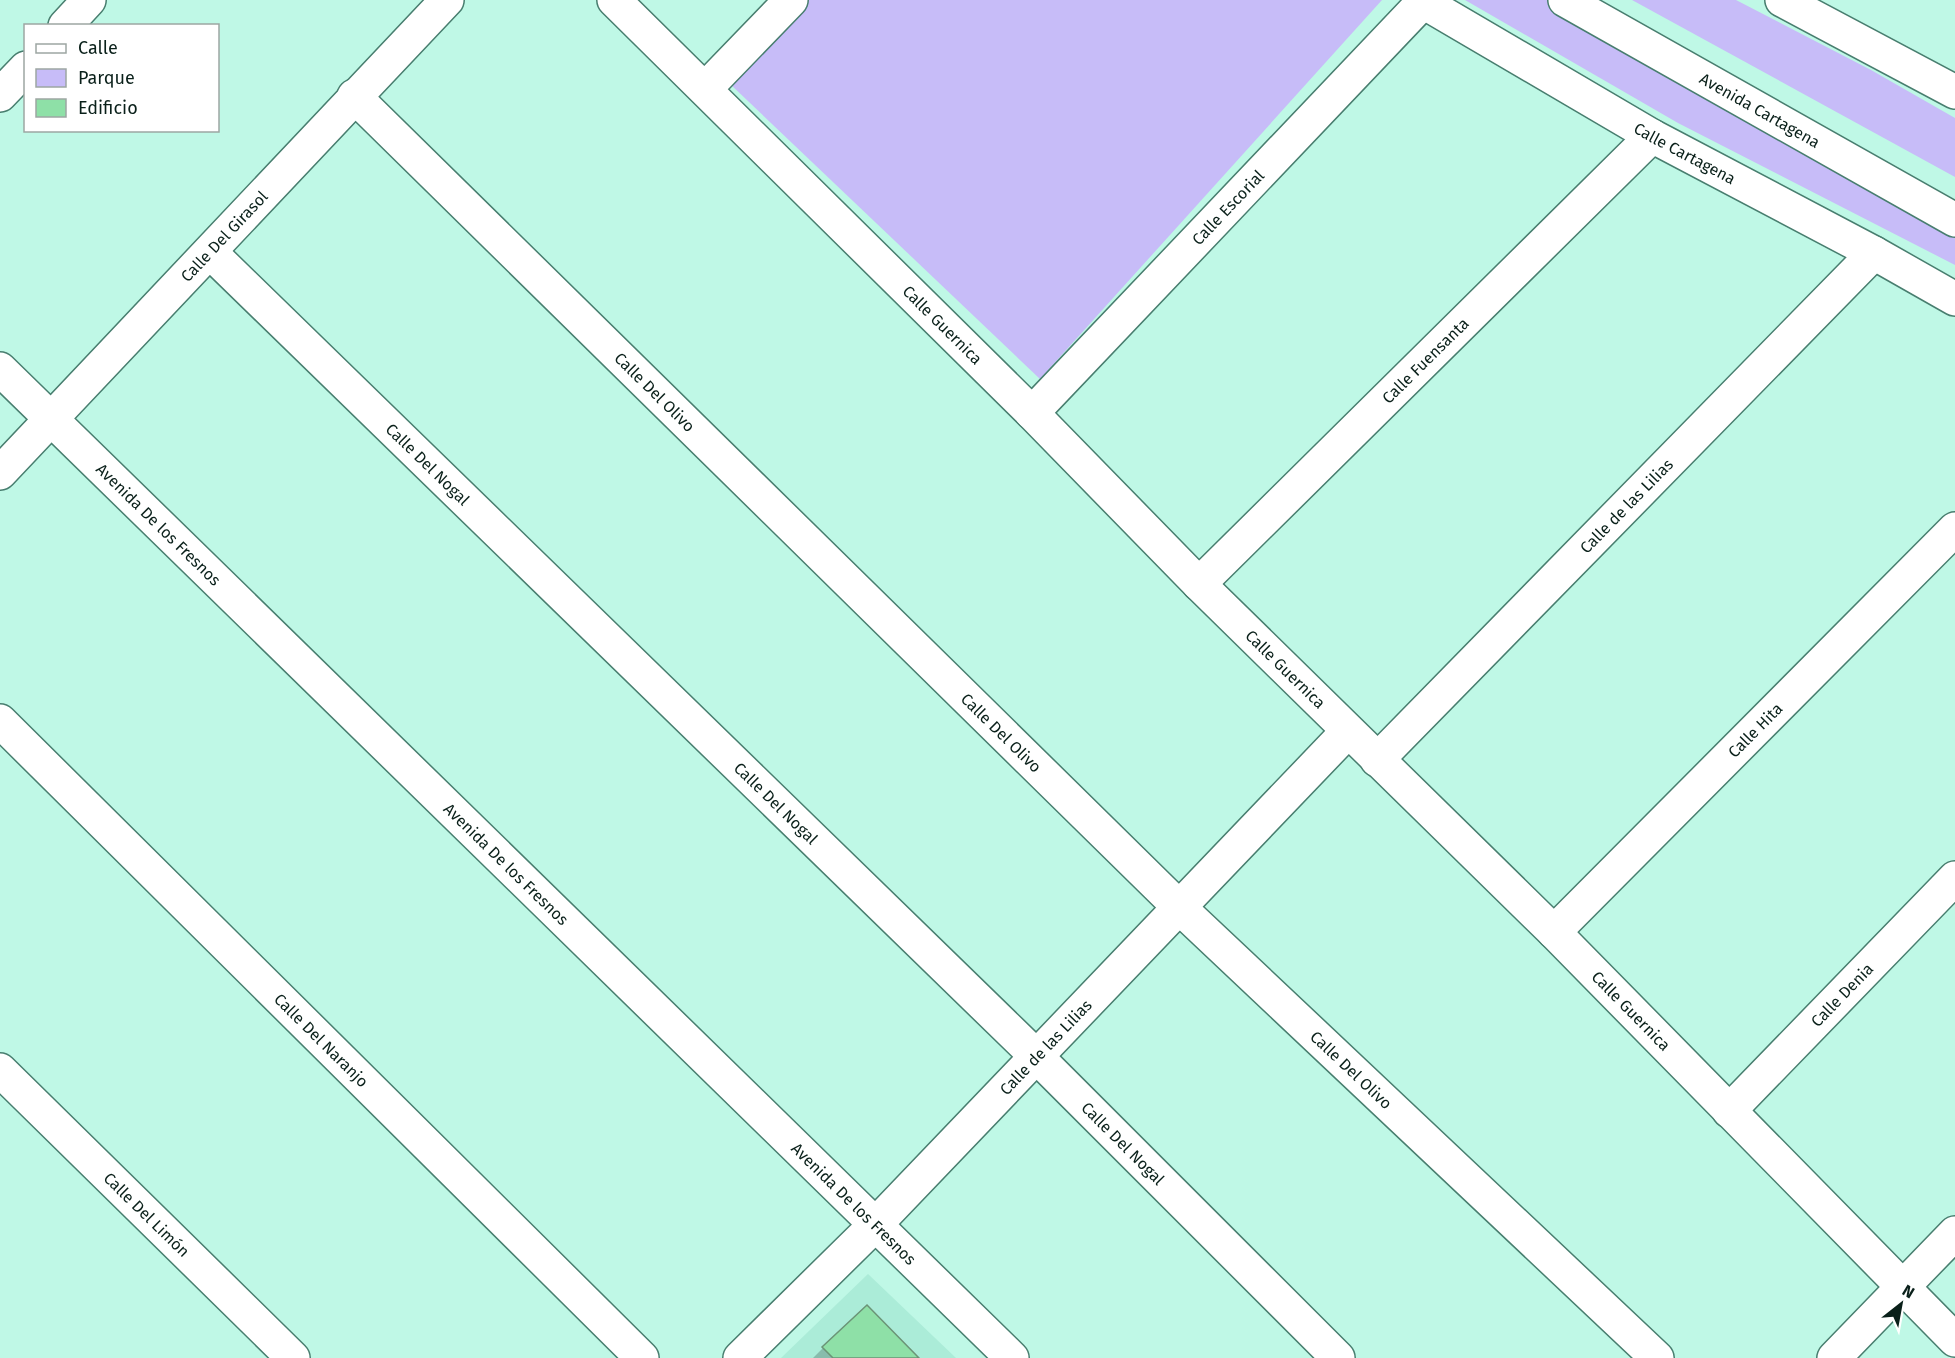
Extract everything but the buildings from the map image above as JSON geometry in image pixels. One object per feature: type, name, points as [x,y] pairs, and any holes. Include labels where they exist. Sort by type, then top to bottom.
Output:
[{"type":"street","name":"Calle Del Girasol","points":[[0,473],[50,417],[210,252],[354,96],[447,0]]},
{"type":"street","name":"Calle Guernica","points":[[614,0],[1032,413],[1199,584],[1554,932],[1955,1340]]},
{"type":"street","points":[[705,89],[791,0]]},
{"type":"street","name":"Avenida Cartagena","points":[[1565,0],[1955,220]]},
{"type":"street","points":[[1782,0],[1955,92]]},
{"type":"street","name":"Calle Cartagena","points":[[1421,1],[1652,136],[1874,253],[1955,299]]},
{"type":"street","name":"Calle Escorial","points":[[1032,413],[1421,1]]},
{"type":"street","points":[[0,95],[24,70]]},
{"type":"street","name":"Calle Del Olivo","points":[[354,96],[1180,908],[1657,1358]]},
{"type":"street","name":"Calle Fuensanta","points":[[1199,584],[1652,136]]},
{"type":"street","name":"Calle Del Nogal","points":[[210,252],[1035,1055],[1338,1358]]},
{"type":"street","name":"Calle de las Lilias","points":[[1377,760],[1874,253]]},
{"type":"street","name":"Avenida De los Fresnos","points":[[0,369],[1012,1358]]},
{"type":"street","name":"Calle Hita","points":[[1554,932],[1955,529]]},
{"type":"street","name":"Calle Del Naranjo","points":[[0,721],[642,1358]]},
{"type":"street","name":"Calle de las Lilias","points":[[740,1358],[874,1225],[1348,731]]},
{"type":"street","name":"Calle Denia","points":[[1729,1111],[1955,878]]},
{"type":"street","name":"Calle Del Limón","points":[[0,1070],[292,1358]]},
{"type":"street","points":[[1834,1358],[1955,1233]]},
{"type":"shaded area","points":[[868,1274],[956,1358],[781,1358]]},
{"type":"green space","points":[[807,0],[1382,0],[1040,379],[729,83]]},
{"type":"green space","points":[[1465,0],[1563,0],[1955,218],[1955,265],[1678,123]]},
{"type":"green space","points":[[1632,0],[1736,0],[1871,70],[1955,118],[1955,177]]}]
